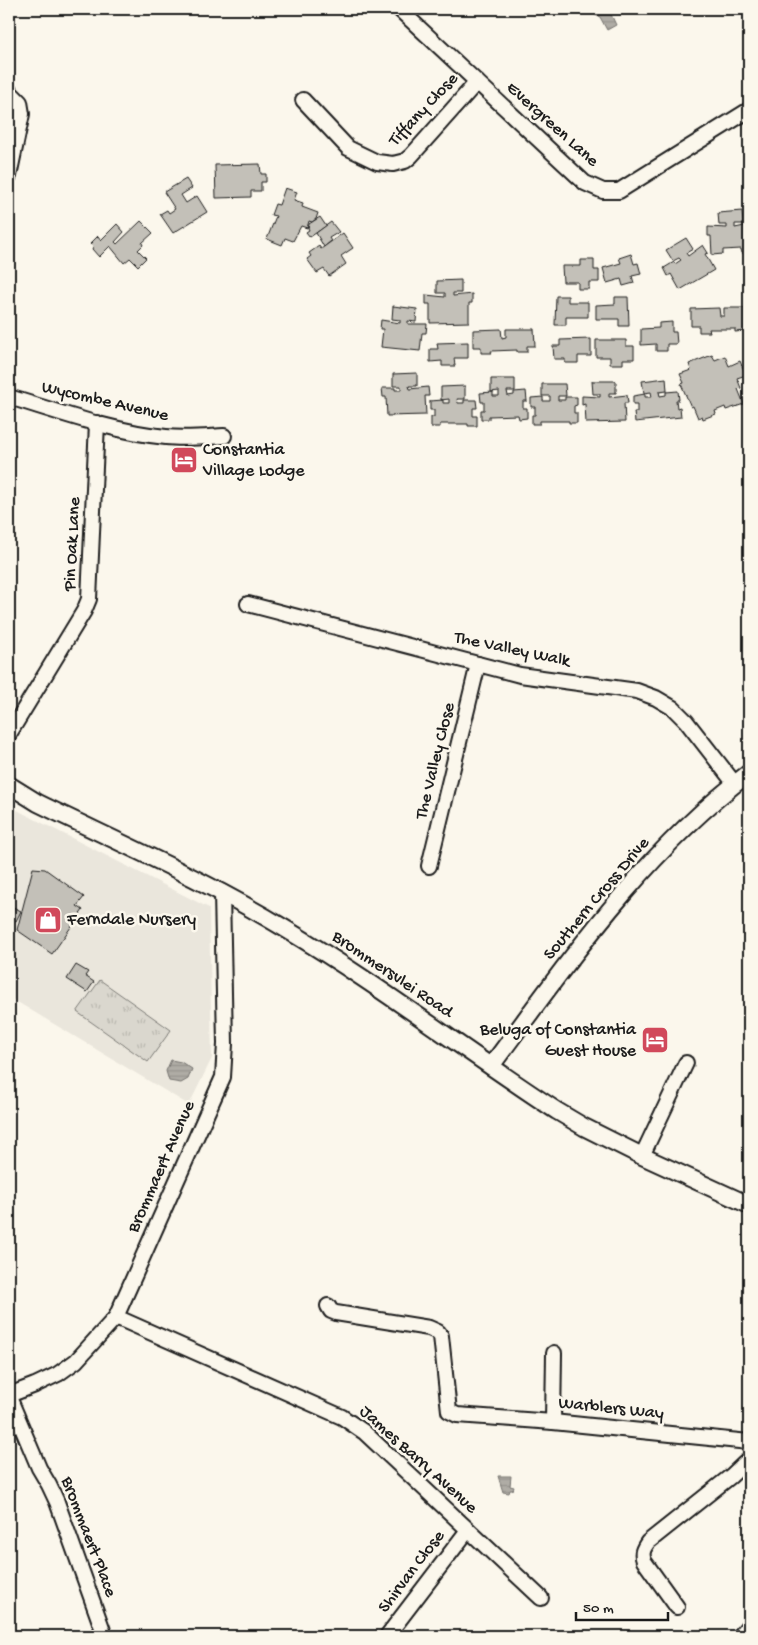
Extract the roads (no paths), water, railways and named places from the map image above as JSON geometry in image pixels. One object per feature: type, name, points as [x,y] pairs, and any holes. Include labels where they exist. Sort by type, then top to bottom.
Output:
[{"type":"street","name":"Evergreen Lane","points":[[399,9],[585,183],[603,191],[619,191],[749,110]]},
{"type":"street","name":"Tiffany Close","points":[[303,100],[348,148],[377,162],[393,164],[405,162],[477,82]]},
{"type":"street","points":[[9,91],[20,102],[22,114],[9,176]]},
{"type":"street","name":"Wycombe Avenue","points":[[9,397],[97,424],[166,437],[224,436]]},
{"type":"street","name":"Pin Oak Lane","points":[[9,734],[89,599],[97,424]]},
{"type":"street","name":"The Valley Walk","points":[[248,604],[520,675],[637,692],[656,698],[673,708],[686,721],[735,784]]},
{"type":"street","name":"The Valley Close","points":[[430,866],[478,664]]},
{"type":"street","name":"Southern Cross Drive","points":[[491,1066],[592,930],[641,872],[689,824],[749,773]]},
{"type":"street","name":"Brommersvlei Road","points":[[9,785],[38,803],[222,892],[284,928],[346,967],[557,1111],[584,1127],[749,1205]]},
{"type":"street","name":"Brommaert Avenue","points":[[9,1396],[58,1374],[76,1361],[116,1317],[222,1077],[225,1044],[222,892]]},
{"type":"street","points":[[642,1156],[686,1063]]},
{"type":"street","name":"Warblers Way","points":[[328,1306],[331,1311],[336,1313],[429,1328],[438,1332],[441,1336],[449,1411],[457,1416],[553,1422],[749,1442]]},
{"type":"street","name":"James Barry Avenue","points":[[116,1317],[342,1417],[364,1432],[541,1598]]},
{"type":"street","points":[[553,1422],[554,1352]]},
{"type":"street","name":"Brommaert Place","points":[[9,1396],[39,1468],[58,1502],[105,1636]]},
{"type":"street","points":[[677,1607],[644,1561],[642,1556],[643,1549],[648,1542],[731,1476],[749,1459]]},
{"type":"street","name":"Shirvan Close","points":[[387,1636],[468,1530]]},
{"type":"street","points":[[740,1636],[749,1625]]},
{"type":"place","name":"Constantia Village Lodge","points":[[184,460]]},
{"type":"place","name":"Ferndale Nursery","points":[[48,920]]},
{"type":"place","name":"Beluga of Constantia Guest House","points":[[655,1040]]}]
